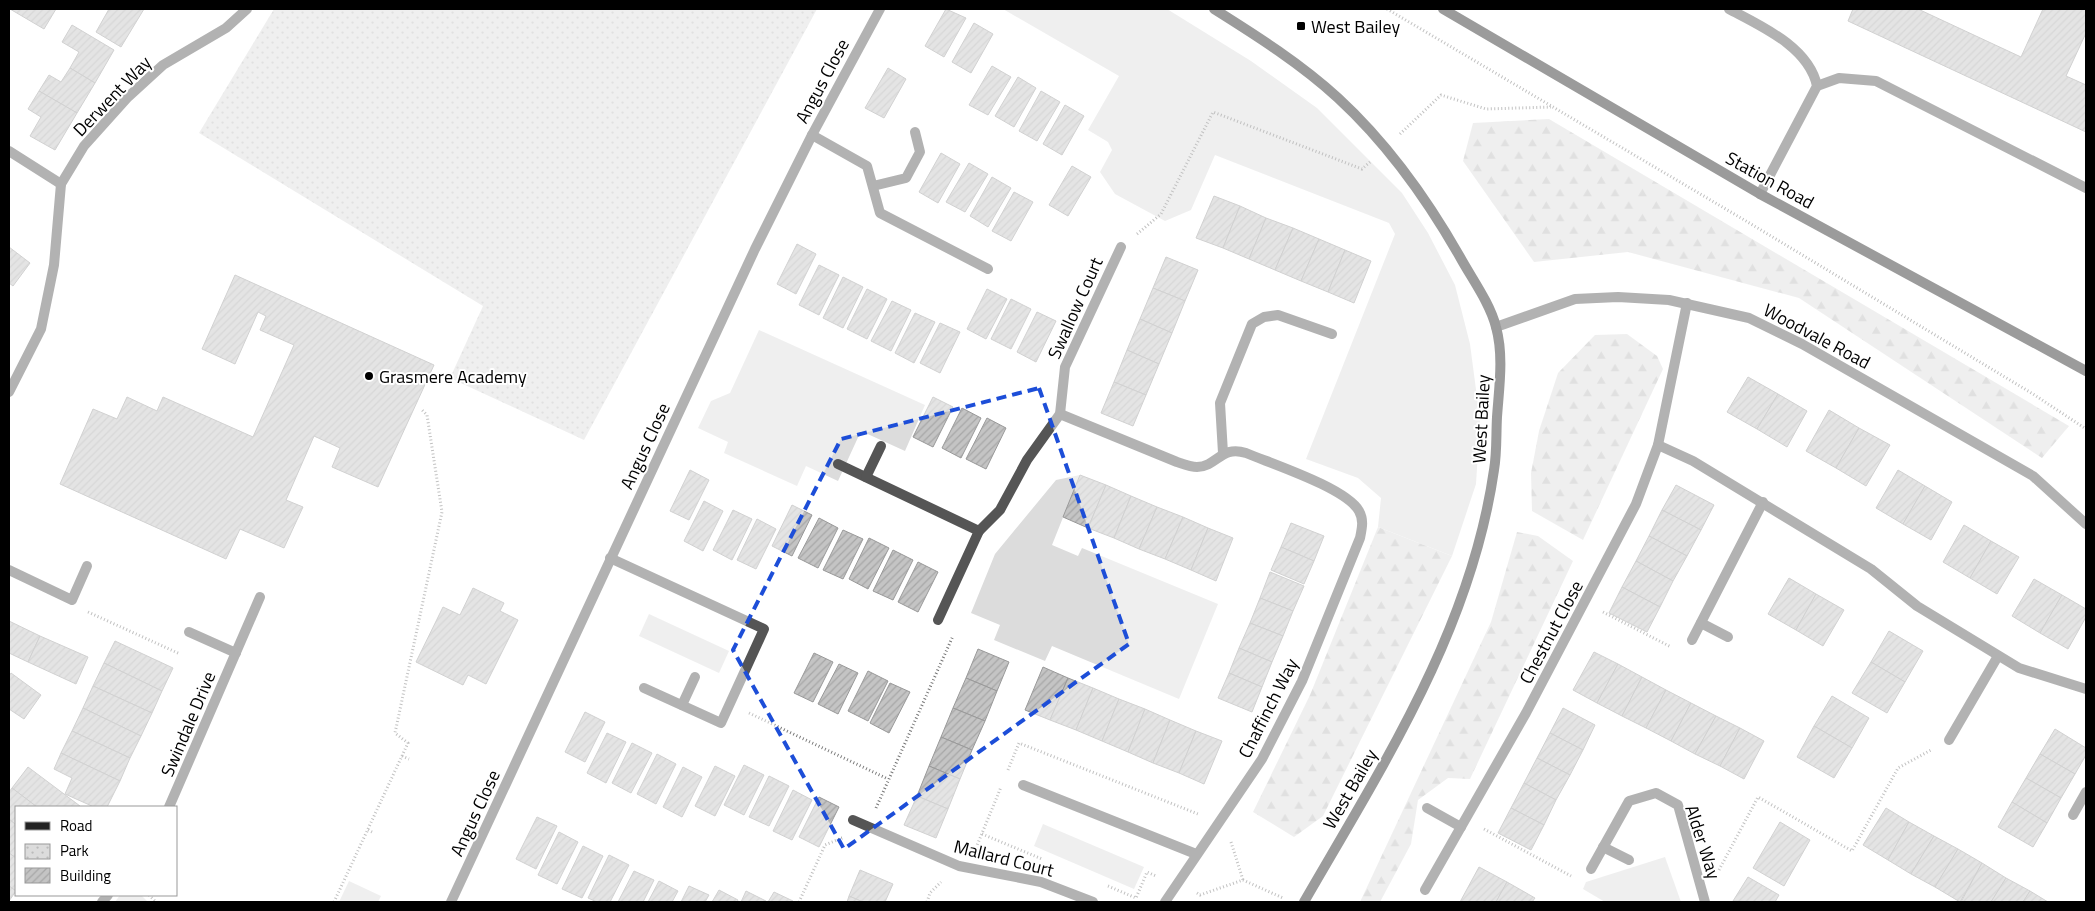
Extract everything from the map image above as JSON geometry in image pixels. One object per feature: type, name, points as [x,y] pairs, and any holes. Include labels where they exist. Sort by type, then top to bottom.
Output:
[{"type":"street","name":"Derwent Way","points":[[9,392],[41,328],[54,265],[61,184],[84,146],[128,97],[163,65],[226,28],[247,9]]},
{"type":"street","name":"Angus Close","points":[[451,902],[755,249],[812,135],[880,9]]},
{"type":"street","name":"West Bailey","points":[[1214,9],[1263,40],[1332,94],[1386,148],[1416,186],[1483,297],[1496,327],[1500,363],[1495,468],[1478,549],[1449,634],[1411,717],[1304,902]]},
{"type":"street","name":"Station Road","points":[[1443,9],[1760,194],[2086,372]]},
{"type":"street","points":[[1729,9],[1762,26],[1795,50],[1814,72],[1817,86],[1760,194]]},
{"type":"street","points":[[1817,86],[1839,78],[1876,81],[2086,188]]},
{"type":"street","points":[[873,186],[906,178],[920,152],[915,132]]},
{"type":"street","points":[[812,135],[867,166],[880,213],[988,269]]},
{"type":"street","points":[[9,152],[61,184]]},
{"type":"street","name":"Swallow Court","points":[[1060,414],[1065,366],[1121,247]]},
{"type":"street","name":"Woodvale Road","points":[[1496,327],[1575,299],[1618,297],[1669,300],[1749,318],[1802,344],[2033,476],[2086,524]]},
{"type":"street","name":"Chestnut Close","points":[[1425,890],[1526,714],[1636,504],[1658,445],[1687,304]]},
{"type":"street","points":[[938,620],[979,531],[1000,510],[1026,460],[1060,414],[1177,462],[1196,467],[1209,463],[1223,452],[1220,403],[1252,324],[1264,316],[1278,314],[1332,334]]},
{"type":"street","points":[[1658,445],[1693,461],[1763,502],[1871,569],[1917,606],[2019,668],[2086,689]]},
{"type":"street","points":[[866,477],[881,446]]},
{"type":"street","name":"Chaffinch Way","points":[[1165,902],[1262,759],[1302,681],[1360,538],[1363,523],[1359,511],[1350,500],[1334,490],[1246,453],[1236,450],[1223,452]]},
{"type":"street","points":[[838,464],[979,531]]},
{"type":"street","points":[[1692,640],[1763,502]]},
{"type":"street","points":[[610,558],[764,629],[721,723],[644,688]]},
{"type":"street","points":[[9,570],[72,600],[87,566]]},
{"type":"street","name":"Swindale Drive","points":[[169,806],[260,597]]},
{"type":"street","points":[[1701,623],[1728,637]]},
{"type":"street","points":[[189,632],[236,653]]},
{"type":"street","points":[[1949,740],[1998,656]]},
{"type":"street","points":[[682,705],[695,677]]},
{"type":"street","points":[[1023,785],[1196,854]]},
{"type":"street","points":[[2073,815],[2086,792]]},
{"type":"street","name":"Alder Way","points":[[1591,869],[1629,801],[1656,793],[1678,804],[1705,902]]},
{"type":"street","points":[[1427,808],[1463,823]]},
{"type":"street","name":"Mallard Court","points":[[852,820],[959,866],[1041,882],[1093,902]]},
{"type":"street","points":[[1603,847],[1629,860]]},
{"type":"path","points":[[1387,9],[1805,257],[2033,394],[2086,429]]},
{"type":"path","points":[[1121,247],[1161,214],[1213,112],[1362,169],[1441,94],[1486,109],[1552,107]]},
{"type":"path","points":[[334,902],[408,743],[395,734],[442,512],[427,415],[421,409]]},
{"type":"path","points":[[72,600],[78,608],[183,655]]},
{"type":"path","points":[[1585,603],[1673,648],[1692,640]]},
{"type":"path","points":[[799,902],[825,845],[868,827],[956,628],[938,620]]},
{"type":"path","points":[[730,704],[888,779]]},
{"type":"path","points":[[1705,902],[1758,797],[1852,851],[1898,768],[1949,740]]},
{"type":"path","points":[[402,756],[409,759]]},
{"type":"path","points":[[1463,823],[1572,877],[1591,869]]},
{"type":"path","points":[[368,830],[374,833]]},
{"type":"path","points":[[982,834],[1046,860]]},
{"type":"path","points":[[1100,883],[1136,898],[1147,872],[1200,895],[1242,880],[1290,902]]},
{"type":"highlighted area","points":[[1039,388],[1129,644],[844,849],[733,650],[841,439]]},
{"type":"green space","points":[[274,9],[817,9],[584,440],[450,378],[483,306],[199,133]]},
{"type":"green space","points":[[1003,9],[1167,9],[1251,61],[1317,108],[1402,193],[1428,233],[1455,285],[1470,344],[1480,420],[1476,484],[1452,556],[1378,527],[1381,498],[1358,478],[1306,459],[1395,234],[1389,223],[1215,155],[1191,210],[1165,221],[1115,194],[1100,172],[1112,150],[1108,142],[1088,130],[1119,76]]},
{"type":"green space","points":[[1549,119],[2069,426],[2042,458],[1799,298],[1628,252],[1534,262],[1463,161],[1473,123]]},
{"type":"green space","points":[[759,330],[925,405],[905,451],[861,431],[838,481],[806,466],[797,486],[724,453],[728,442],[698,428],[711,401],[730,393]]},
{"type":"green space","points":[[1627,334],[1657,356],[1663,369],[1583,540],[1532,511],[1531,473],[1539,431],[1558,373],[1595,335]]},
{"type":"green space","points":[[1080,475],[1052,545],[1078,556],[1082,548],[1218,604],[1179,699],[1052,646],[1045,661],[994,640],[1000,625],[971,613],[995,554],[1056,480]]},
{"type":"green space","points":[[1378,527],[1452,556],[1323,816],[1294,837],[1253,812],[1310,695]]},
{"type":"green space","points":[[1517,532],[1538,536],[1573,561],[1470,779],[1448,778],[1418,800],[1411,844],[1380,902],[1360,902],[1491,622]]},
{"type":"green space","points":[[649,614],[729,651],[719,673],[639,636]]},
{"type":"green space","points":[[1043,824],[1144,867],[1134,889],[1034,846]]},
{"type":"green space","points":[[1665,857],[1681,902],[1605,902],[1583,889],[1586,882]]},
{"type":"green space","points":[[349,881],[381,896],[378,902],[339,902]]},
{"type":"green space","points":[[119,896],[142,896],[148,902],[115,902]]},
{"type":"building","points":[[10,9],[56,9],[44,29]]},
{"type":"building","points":[[109,9],[144,9],[121,47],[96,32]]},
{"type":"building","points":[[946,9],[966,18],[944,57],[925,46]]},
{"type":"building","points":[[1853,9],[1918,9],[2021,57],[2043,9],[2086,9],[2086,33],[2066,76],[2086,85],[2086,132],[1848,21]]},
{"type":"building","points":[[974,23],[993,34],[971,73],[952,62]]},
{"type":"building","points":[[72,25],[114,50],[95,83],[70,68],[79,52],[62,42]]},
{"type":"building","points":[[992,66],[1011,77],[988,115],[969,105]]},
{"type":"building","points":[[70,68],[95,83],[77,113],[39,91],[49,75],[61,82]]},
{"type":"building","points":[[888,68],[906,79],[884,118],[865,108]]},
{"type":"building","points":[[1018,77],[1036,88],[1014,127],[995,116]]},
{"type":"building","points":[[39,91],[77,113],[55,150],[30,136],[41,117],[28,109]]},
{"type":"building","points":[[1041,91],[1060,102],[1037,141],[1019,131]]},
{"type":"building","points":[[1065,105],[1084,116],[1062,155],[1043,144]]},
{"type":"building","points":[[941,153],[960,164],[938,203],[919,192]]},
{"type":"building","points":[[969,163],[988,174],[965,212],[946,202]]},
{"type":"building","points":[[1072,166],[1091,177],[1068,216],[1049,205]]},
{"type":"building","points":[[992,177],[1011,188],[988,227],[970,216]]},
{"type":"building","points":[[1014,192],[1033,202],[1011,241],[992,231]]},
{"type":"building","points":[[1214,196],[1240,206],[1223,248],[1196,238]]},
{"type":"building","points":[[1240,206],[1266,218],[1249,259],[1223,248]]},
{"type":"building","points":[[1266,218],[1293,228],[1275,270],[1249,259]]},
{"type":"building","points":[[1293,228],[1319,239],[1301,281],[1275,270]]},
{"type":"building","points":[[1319,239],[1345,250],[1328,292],[1301,281]]},
{"type":"building","points":[[797,244],[816,254],[796,294],[777,284]]},
{"type":"building","points":[[9,247],[30,263],[13,286],[9,283]]},
{"type":"building","points":[[1345,250],[1371,261],[1354,303],[1328,292]]},
{"type":"building","points":[[1166,257],[1198,270],[1185,301],[1153,288]]},
{"type":"building","points":[[819,265],[839,275],[819,315],[799,305]]},
{"type":"building","points":[[235,275],[434,365],[378,487],[332,467],[340,448],[314,436],[286,500],[303,507],[284,548],[240,529],[226,559],[60,484],[93,409],[117,419],[127,397],[157,411],[163,397],[253,437],[294,345],[260,330],[266,316],[258,312],[235,364],[202,349]]},
{"type":"building","points":[[843,277],[863,287],[843,328],[823,318]]},
{"type":"building","points":[[1153,288],[1185,301],[1172,333],[1140,319]]},
{"type":"building","points":[[867,289],[887,299],[867,339],[847,329]]},
{"type":"building","points":[[987,289],[1007,299],[986,339],[967,329]]},
{"type":"building","points":[[1011,299],[1031,309],[1011,349],[991,339]]},
{"type":"building","points":[[892,301],[911,310],[891,351],[871,341]]},
{"type":"building","points":[[1037,312],[1056,321],[1036,362],[1017,352]]},
{"type":"building","points":[[915,313],[935,322],[914,363],[895,353]]},
{"type":"building","points":[[1140,319],[1172,333],[1159,364],[1127,350]]},
{"type":"building","points":[[940,323],[960,332],[940,373],[920,363]]},
{"type":"building","points":[[1127,350],[1159,364],[1146,395],[1114,382]]},
{"type":"building","points":[[1748,377],[1778,394],[1757,429],[1727,412]]},
{"type":"building","points":[[1114,382],[1146,395],[1133,426],[1101,413]]},
{"type":"building","points":[[1778,394],[1807,411],[1787,447],[1757,429]]},
{"type":"building","points":[[933,397],[953,407],[933,447],[913,437]]},
{"type":"building","points":[[962,408],[981,418],[961,458],[942,448]]},
{"type":"building","points":[[1829,410],[1859,428],[1836,468],[1806,451]]},
{"type":"building","points":[[987,418],[1006,428],[986,469],[966,459]]},
{"type":"building","points":[[1859,428],[1890,445],[1866,486],[1836,468]]},
{"type":"building","points":[[690,470],[709,480],[689,520],[670,511]]},
{"type":"building","points":[[1898,470],[1925,486],[1903,524],[1876,508]]},
{"type":"building","points":[[1080,475],[1106,485],[1088,528],[1063,517]]},
{"type":"building","points":[[1106,485],[1131,496],[1114,538],[1088,528]]},
{"type":"building","points":[[1676,485],[1714,505],[1701,530],[1662,510]]},
{"type":"building","points":[[1925,486],[1952,502],[1931,540],[1903,524]]},
{"type":"building","points":[[1131,496],[1157,507],[1139,549],[1114,538]]},
{"type":"building","points":[[704,501],[723,511],[703,551],[684,541]]},
{"type":"building","points":[[792,505],[812,515],[792,556],[772,546]]},
{"type":"building","points":[[1157,507],[1183,517],[1165,559],[1139,549]]},
{"type":"building","points":[[733,510],[752,519],[732,560],[713,550]]},
{"type":"building","points":[[1662,510],[1701,530],[1687,556],[1649,536]]},
{"type":"building","points":[[1183,517],[1208,528],[1191,570],[1165,559]]},
{"type":"building","points":[[819,518],[838,528],[818,568],[798,558]]},
{"type":"building","points":[[757,519],[776,529],[756,569],[737,560]]},
{"type":"building","points":[[1291,523],[1324,536],[1314,561],[1281,547]]},
{"type":"building","points":[[1964,525],[1991,541],[1970,578],[1943,562]]},
{"type":"building","points":[[1208,528],[1233,538],[1216,581],[1191,570]]},
{"type":"building","points":[[843,530],[863,539],[843,579],[823,570]]},
{"type":"building","points":[[1649,536],[1687,556],[1673,581],[1636,561]]},
{"type":"building","points":[[869,538],[889,548],[868,589],[849,579]]},
{"type":"building","points":[[1991,541],[2019,557],[1997,594],[1970,578]]},
{"type":"building","points":[[1281,547],[1314,561],[1304,584],[1271,570]]},
{"type":"building","points":[[893,550],[913,560],[893,600],[873,591]]},
{"type":"building","points":[[1636,561],[1673,581],[1660,607],[1622,587]]},
{"type":"building","points":[[918,562],[938,572],[918,612],[898,602]]},
{"type":"building","points":[[1270,572],[1304,586],[1293,611],[1260,598]]},
{"type":"building","points":[[1789,578],[1816,594],[1796,630],[1768,614]]},
{"type":"building","points":[[2034,579],[2062,595],[2040,633],[2012,616]]},
{"type":"building","points":[[1622,587],[1660,607],[1647,632],[1609,613]]},
{"type":"building","points":[[473,588],[504,603],[500,611],[518,620],[486,684],[468,675],[463,685],[416,662],[443,607],[460,615]]},
{"type":"building","points":[[1816,594],[1844,610],[1823,646],[1796,630]]},
{"type":"building","points":[[2062,595],[2086,609],[2086,617],[2068,649],[2040,633]]},
{"type":"building","points":[[1260,598],[1293,611],[1283,636],[1250,623]]},
{"type":"building","points":[[9,621],[40,636],[28,662],[9,653]]},
{"type":"building","points":[[1250,623],[1283,636],[1272,662],[1239,648]]},
{"type":"building","points":[[1889,631],[1923,651],[1905,682],[1871,662]]},
{"type":"building","points":[[40,636],[88,657],[76,684],[28,662]]},
{"type":"building","points":[[115,641],[173,668],[162,691],[104,663]]},
{"type":"building","points":[[1239,648],[1272,662],[1262,687],[1229,673]]},
{"type":"building","points":[[978,649],[1009,662],[997,691],[966,678]]},
{"type":"building","points":[[1594,652],[1618,664],[1597,703],[1573,690]]},
{"type":"building","points":[[814,653],[833,662],[813,702],[794,693]]},
{"type":"building","points":[[1871,662],[1905,682],[1887,713],[1852,693]]},
{"type":"building","points":[[104,663],[162,691],[152,713],[93,686]]},
{"type":"building","points":[[839,664],[858,673],[838,714],[818,704]]},
{"type":"building","points":[[1618,664],[1642,677],[1622,716],[1597,703]]},
{"type":"building","points":[[1043,667],[1068,678],[1050,720],[1025,710]]},
{"type":"building","points":[[868,671],[888,681],[868,721],[848,711]]},
{"type":"building","points":[[11,673],[41,695],[24,719],[9,709],[9,676]]},
{"type":"building","points":[[1229,673],[1262,687],[1252,712],[1218,698]]},
{"type":"building","points":[[1642,677],[1666,690],[1646,728],[1622,716]]},
{"type":"building","points":[[966,678],[997,691],[985,721],[953,708]]},
{"type":"building","points":[[1068,678],[1093,688],[1076,730],[1050,720]]},
{"type":"building","points":[[890,683],[910,692],[889,733],[870,723]]},
{"type":"building","points":[[93,686],[152,713],[141,736],[83,708]]},
{"type":"building","points":[[1093,688],[1119,699],[1102,741],[1076,730]]},
{"type":"building","points":[[1666,690],[1691,703],[1671,741],[1646,728]]},
{"type":"building","points":[[1832,696],[1869,718],[1852,748],[1814,726]]},
{"type":"building","points":[[1119,699],[1145,709],[1128,752],[1102,741]]},
{"type":"building","points":[[1691,703],[1716,716],[1695,754],[1671,741]]},
{"type":"building","points":[[83,708],[141,736],[130,758],[72,731]]},
{"type":"building","points":[[953,708],[985,721],[972,750],[941,737]]},
{"type":"building","points":[[1563,708],[1595,725],[1583,750],[1550,733]]},
{"type":"building","points":[[1145,709],[1170,720],[1153,763],[1128,752]]},
{"type":"building","points":[[585,712],[605,722],[585,762],[565,752]]},
{"type":"building","points":[[1716,716],[1740,728],[1720,766],[1695,754]]},
{"type":"building","points":[[1170,720],[1196,731],[1179,773],[1153,763]]},
{"type":"building","points":[[1814,726],[1852,748],[1834,778],[1797,757]]},
{"type":"building","points":[[1740,728],[1764,741],[1744,779],[1720,766]]},
{"type":"building","points":[[2055,729],[2086,748],[2086,755],[2075,774],[2040,754]]},
{"type":"building","points":[[72,731],[130,758],[120,781],[61,753]]},
{"type":"building","points":[[1196,731],[1222,741],[1204,784],[1179,773]]},
{"type":"building","points":[[607,733],[626,742],[606,783],[587,773]]},
{"type":"building","points":[[1550,733],[1583,750],[1570,775],[1537,758]]},
{"type":"building","points":[[941,737],[972,750],[960,779],[929,766]]},
{"type":"building","points":[[632,743],[652,753],[631,793],[612,783]]},
{"type":"building","points":[[61,753],[120,781],[108,806],[92,806],[65,794],[72,778],[54,769]]},
{"type":"building","points":[[657,754],[676,764],[656,804],[637,794]]},
{"type":"building","points":[[2040,754],[2075,774],[2061,798],[2026,778]]},
{"type":"building","points":[[1537,758],[1570,775],[1556,800],[1524,783]]},
{"type":"building","points":[[744,765],[764,775],[744,815],[724,805]]},
{"type":"building","points":[[715,766],[735,776],[715,816],[695,806]]},
{"type":"building","points":[[929,766],[960,779],[948,809],[917,796]]},
{"type":"building","points":[[28,767],[80,806],[36,806],[12,788]]},
{"type":"building","points":[[683,767],[702,777],[682,817],[663,807]]},
{"type":"building","points":[[769,776],[789,786],[769,826],[749,817]]},
{"type":"building","points":[[2026,778],[2061,798],[2047,823],[2012,802]]},
{"type":"building","points":[[1524,783],[1556,800],[1544,825],[1511,808]]},
{"type":"building","points":[[12,788],[36,806],[15,806],[15,824],[9,819],[9,792]]},
{"type":"building","points":[[793,790],[812,800],[792,840],[773,831]]},
{"type":"building","points":[[917,796],[948,809],[936,838],[904,825]]},
{"type":"building","points":[[819,797],[839,807],[819,847],[799,837]]},
{"type":"building","points":[[2012,802],[2047,823],[2033,847],[1998,827]]},
{"type":"building","points":[[1511,808],[1544,825],[1531,850],[1498,833]]},
{"type":"building","points":[[1886,808],[1909,822],[1888,860],[1863,845]]},
{"type":"building","points":[[537,817],[557,826],[536,869],[516,859]]},
{"type":"building","points":[[9,819],[15,824],[15,857],[9,853]]},
{"type":"building","points":[[1780,822],[1810,840],[1784,886],[1753,868]]},
{"type":"building","points":[[1909,822],[1934,836],[1911,874],[1888,860]]},
{"type":"building","points":[[559,832],[578,842],[557,884],[538,875]]},
{"type":"building","points":[[1934,836],[1958,849],[1935,887],[1911,874]]},
{"type":"building","points":[[583,846],[603,856],[582,898],[562,889]]},
{"type":"building","points":[[1958,849],[1982,863],[1960,902],[1935,887]]},
{"type":"building","points":[[9,853],[15,857],[15,890],[9,886]]},
{"type":"building","points":[[609,855],[629,865],[610,902],[597,902],[588,898]]},
{"type":"building","points":[[1982,863],[2006,878],[1991,902],[1961,902]]},
{"type":"building","points":[[1479,867],[1507,882],[1496,902],[1460,902]]},
{"type":"building","points":[[860,870],[893,884],[885,902],[863,902],[849,896]]},
{"type":"building","points":[[634,871],[654,880],[643,902],[618,902]]},
{"type":"building","points":[[1748,877],[1779,895],[1775,902],[1733,901]]},
{"type":"building","points":[[2006,878],[2030,891],[2023,902],[1991,902]]},
{"type":"building","points":[[659,881],[678,891],[672,902],[648,902]]},
{"type":"building","points":[[1507,882],[1535,898],[1532,902],[1496,902]]},
{"type":"building","points":[[9,886],[15,892],[9,901]]},
{"type":"building","points":[[689,886],[709,895],[705,902],[681,902]]},
{"type":"building","points":[[719,890],[738,900],[737,902],[712,902]]},
{"type":"building","points":[[746,891],[766,901],[741,902]]},
{"type":"building","points":[[2030,891],[2048,902],[2023,902]]},
{"type":"building","points":[[774,892],[793,901],[768,902]]},
{"type":"building","points":[[849,896],[863,902],[847,902]]},
{"type":"place","name":"West Bailey","points":[[1301,26]]},
{"type":"place","name":"Grasmere Academy","points":[[369,376]]}]
